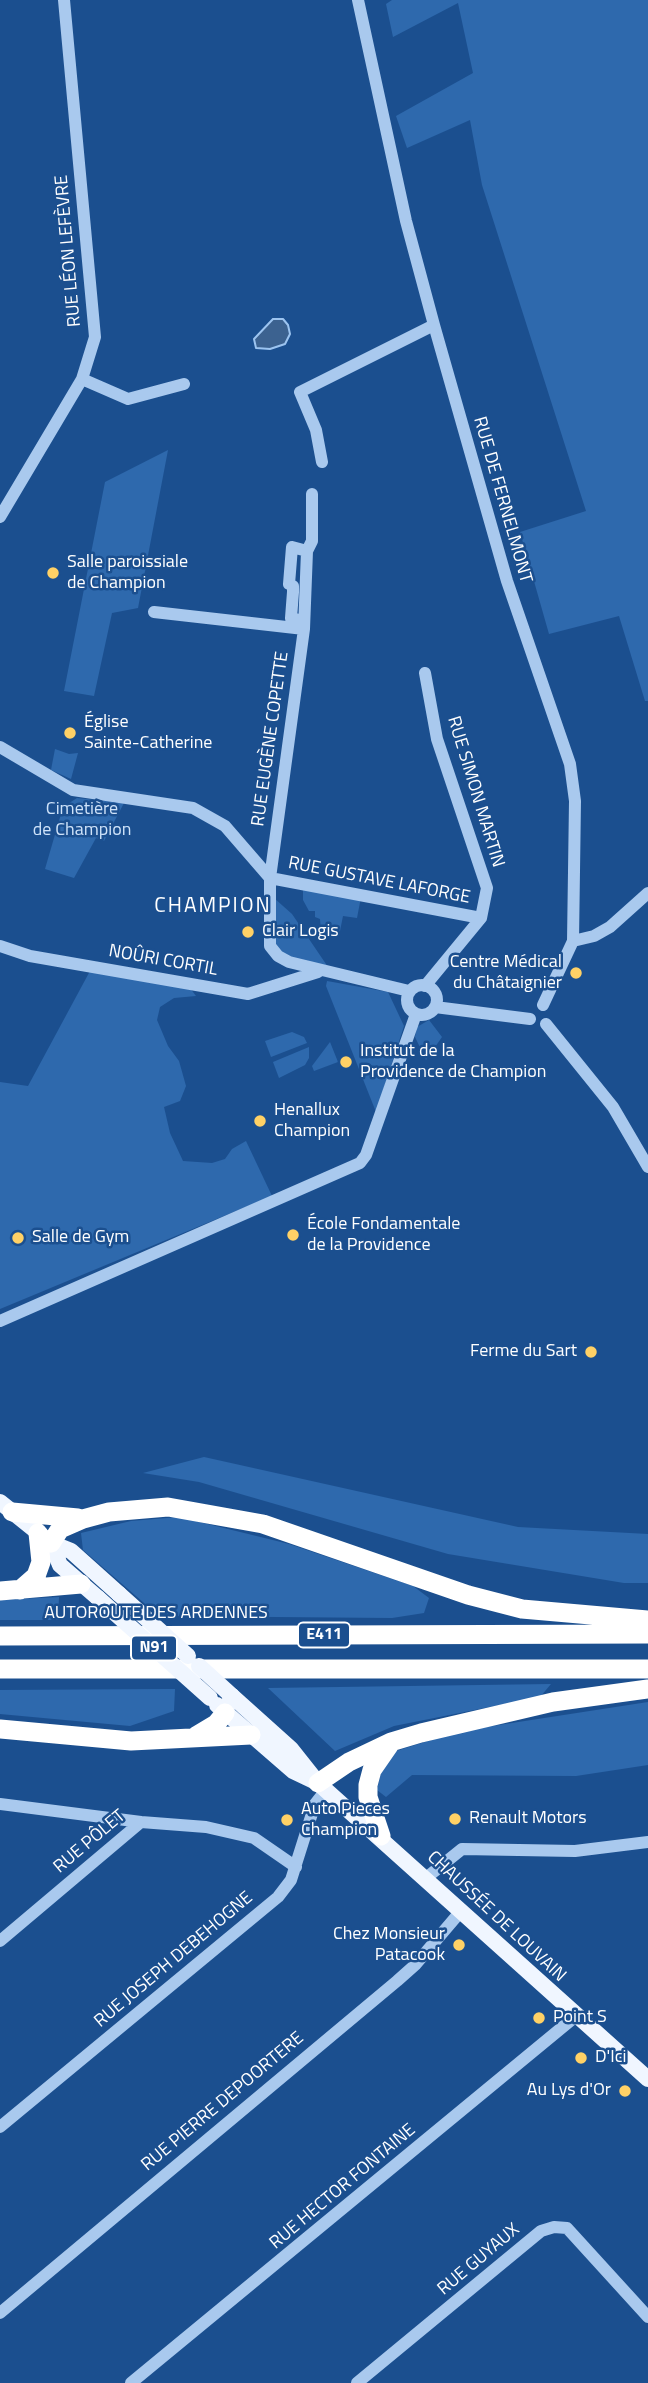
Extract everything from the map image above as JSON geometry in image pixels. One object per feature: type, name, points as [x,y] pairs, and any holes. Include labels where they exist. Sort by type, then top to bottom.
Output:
[{"type":"highway","points":[[6,1507],[83,1519]]},
{"type":"highway","points":[[20,1590],[36,1576],[44,1538],[60,1529],[109,1512],[168,1507],[215,1513],[263,1524],[468,1595],[522,1609],[648,1620]]},
{"type":"highway","points":[[0,1591],[81,1584]]},
{"type":"highway","name":"AUTOROUTE DES ARDENNES","points":[[0,1636],[648,1634]]},
{"type":"highway","name":"E411","points":[[0,1670],[648,1669]]},
{"type":"highway","points":[[322,1786],[349,1762],[391,1742],[554,1702],[648,1689]]},
{"type":"highway","points":[[195,1736],[216,1724],[229,1704]]},
{"type":"highway","points":[[0,1729],[131,1741],[251,1735]]},
{"type":"highway","points":[[381,1836],[368,1797],[368,1785],[372,1770],[391,1742]]},
{"type":"main road","name":"CHAUSSÉE DE LOUVAIN","points":[[6,1507],[44,1538],[71,1551],[119,1594],[229,1704],[291,1749],[322,1786],[381,1836],[576,2016],[648,2078]]},
{"type":"main road","name":"CHAUSSÉE DE LOUVAIN","points":[[44,1538],[60,1565],[81,1584],[210,1699],[229,1704],[251,1735],[293,1771],[322,1786]]},
{"type":"main road","points":[[81,1584],[94,1584],[119,1594]]},
{"type":"street","name":"RUE LÉON LEFÈVRE","points":[[0,517],[82,379],[95,337],[64,0]]},
{"type":"street","name":"RUE DE FERNELMONT","points":[[358,0],[406,221],[507,581],[570,764],[575,801],[573,941],[543,1005],[533,1007],[530,1019]]},
{"type":"street","points":[[322,461],[316,430],[300,392],[435,325]]},
{"type":"street","points":[[82,379],[128,399],[184,384]]},
{"type":"street","points":[[304,625],[307,551],[312,541],[312,494]]},
{"type":"street","name":"RUE EUGÈNE COPETTE","points":[[154,612],[304,625],[270,878],[270,946],[278,956],[289,962],[318,972]]},
{"type":"street","name":"RUE SIMON MARTIN","points":[[425,673],[437,739],[487,888],[481,918]]},
{"type":"street","points":[[0,747],[74,790],[193,808],[225,826],[270,878]]},
{"type":"street","name":"RUE GUSTAVE LAFORGE","points":[[270,878],[481,918]]},
{"type":"street","points":[[573,941],[594,936],[610,927],[648,893]]},
{"type":"street","points":[[318,972],[409,991],[425,986],[481,918]]},
{"type":"street","name":"NOÛRI CORTIL","points":[[0,946],[30,956],[248,994],[318,972]]},
{"type":"street","points":[[409,991],[408,1006],[416,1014],[427,1014],[435,1006],[436,996],[425,986]]},
{"type":"street","points":[[543,1005],[550,1012],[546,1024]]},
{"type":"street","points":[[435,1006],[530,1019],[537,1026],[546,1024]]},
{"type":"street","points":[[0,1321],[360,1163],[366,1155],[416,1014]]},
{"type":"street","points":[[546,1024],[613,1107],[648,1167]]},
{"type":"street","name":"RUE JOSEPH DEBEHOGNE","points":[[0,2126],[278,1897],[296,1867],[322,1786]]},
{"type":"street","points":[[0,1804],[141,1822]]},
{"type":"street","name":"RUE PÔLET","points":[[0,1941],[141,1822],[206,1827],[254,1838],[296,1867]]},
{"type":"street","points":[[426,1878],[462,1849],[575,1852],[648,1842]]},
{"type":"street","name":"RUE PIERRE DEPOORTERE","points":[[0,2313],[397,1981],[415,1965],[461,1911]]},
{"type":"street","name":"RUE HECTOR FONTAINE","points":[[135,2382],[576,2016]]},
{"type":"street","name":"RUE GUYAUX","points":[[357,2383],[541,2231],[554,2227],[567,2228],[648,2317]]},
{"type":"green space","points":[[392,0],[648,0],[648,701],[645,701],[619,616],[549,634],[520,532],[586,511],[482,185],[470,120],[407,148],[396,116],[473,73],[458,3],[393,37],[386,4]]},
{"type":"green space","points":[[168,450],[138,608],[112,613],[94,696],[64,691],[105,482]]},
{"type":"green space","points":[[55,749],[69,754],[78,753],[71,779],[51,770]]},
{"type":"green space","name":"Cimetière de Champion","points":[[77,798],[124,803],[104,841],[96,838],[74,878],[45,869],[63,807]]},
{"type":"green space","points":[[303,889],[361,897],[357,918],[343,916],[339,936],[321,932],[320,919],[315,917],[315,911],[309,911],[303,900]]},
{"type":"green space","points":[[274,898],[292,914],[328,967],[292,961],[272,945]]},
{"type":"green space","points":[[90,971],[190,988],[196,996],[174,998],[160,1007],[157,1020],[168,1046],[179,1061],[186,1086],[180,1101],[164,1107],[170,1133],[183,1161],[212,1163],[225,1159],[232,1149],[246,1141],[272,1196],[0,1309],[0,1082],[28,1086]]},
{"type":"green space","points":[[327,981],[388,992],[404,1026],[376,1112],[326,986]]},
{"type":"green space","points":[[429,1020],[442,1037],[426,1060],[415,1037],[417,1027]]},
{"type":"green space","points":[[292,1032],[304,1037],[307,1043],[271,1057],[265,1041]]},
{"type":"green space","points":[[330,1042],[338,1062],[314,1071],[312,1066]]},
{"type":"green space","points":[[309,1047],[309,1058],[305,1065],[279,1078],[273,1062]]},
{"type":"green space","points":[[204,1457],[518,1527],[648,1534],[648,1583],[624,1583],[448,1554],[199,1482],[143,1473]]},
{"type":"green space","points":[[179,1517],[289,1544],[413,1586],[429,1598],[424,1613],[392,1618],[159,1616],[83,1550],[81,1533],[131,1521]]},
{"type":"green space","points":[[59,1597],[58,1620],[0,1620],[0,1600]]},
{"type":"green space","points":[[551,1684],[540,1697],[394,1726],[335,1751],[268,1688]]},
{"type":"green space","points":[[175,1689],[174,1711],[130,1726],[0,1714],[0,1690]]},
{"type":"green space","points":[[648,1702],[648,1765],[576,1776],[412,1775],[386,1797],[377,1790],[383,1763],[396,1751],[460,1731]]},
{"type":"shaded area","points":[[273,319],[283,319],[288,325],[290,334],[285,344],[270,349],[256,348],[254,339]]},
{"type":"place","name":"Salle paroissiale de Champion","points":[[53,573]]},
{"type":"place","name":"Église Sainte-Catherine","points":[[70,733]]},
{"type":"place","name":"Clair Logis","points":[[248,932]]},
{"type":"place","name":"Centre Médical du Châtaignier","points":[[576,973]]},
{"type":"place","name":"Institut de la Providence de Champion","points":[[346,1062]]},
{"type":"place","name":"Henallux Champion","points":[[260,1121]]},
{"type":"place","name":"École Fondamentale de la Providence","points":[[293,1235]]},
{"type":"place","name":"Salle de Gym","points":[[18,1238]]},
{"type":"place","name":"Ferme du Sart","points":[[591,1352]]},
{"type":"place","name":"Renault Motors","points":[[455,1819]]},
{"type":"place","name":"Auto Pieces Champion","points":[[287,1820]]},
{"type":"place","name":"Chez Monsieur Patacook","points":[[459,1945]]},
{"type":"place","name":"Point S","points":[[539,2018]]},
{"type":"place","name":"D'Ici","points":[[581,2058]]},
{"type":"place","name":"Au Lys d'Or","points":[[625,2091]]},
{"type":"district","name":"CHAMPION","points":[[213,907]]}]
